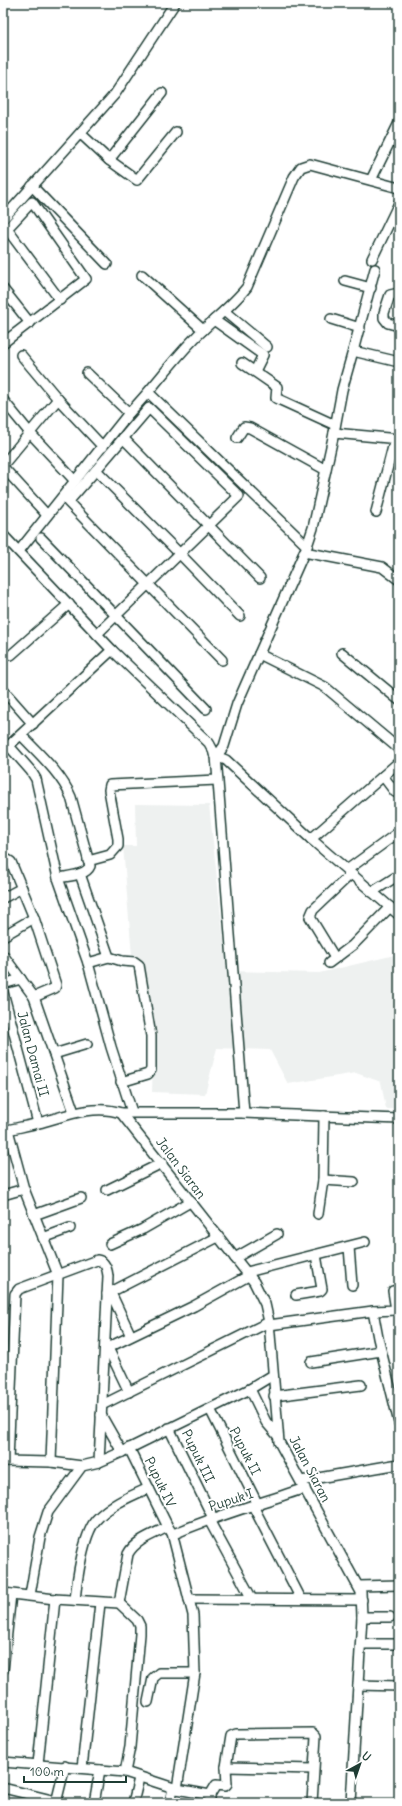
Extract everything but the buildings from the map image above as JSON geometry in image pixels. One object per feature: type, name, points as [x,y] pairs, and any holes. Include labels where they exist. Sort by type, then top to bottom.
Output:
[{"type":"street","points":[[3,219],[81,134],[115,94],[175,3]]},
{"type":"street","points":[[109,160],[162,93]]},
{"type":"street","points":[[371,180],[399,123]]},
{"type":"street","points":[[81,134],[109,160],[137,180],[176,132]]},
{"type":"street","points":[[19,551],[129,413],[148,393],[193,339],[238,298],[250,282],[294,177],[301,167],[310,164],[399,188]]},
{"type":"street","points":[[32,186],[107,264]]},
{"type":"street","points":[[3,343],[60,300],[86,278],[32,202],[5,231],[60,300]]},
{"type":"street","points":[[372,259],[399,203]]},
{"type":"street","points":[[215,755],[219,753],[224,746],[237,704],[306,549],[313,528],[342,390],[375,270]]},
{"type":"street","points":[[142,275],[204,330]]},
{"type":"street","points":[[345,281],[371,288]]},
{"type":"street","points":[[3,289],[30,323]]},
{"type":"street","points":[[399,293],[390,295],[384,318],[388,323],[399,326]]},
{"type":"street","points":[[224,311],[267,347]]},
{"type":"street","points":[[331,319],[360,328]]},
{"type":"street","points":[[214,320],[263,355],[255,371]]},
{"type":"street","points":[[353,351],[399,362]]},
{"type":"street","points":[[21,355],[58,399],[103,447]]},
{"type":"street","points":[[242,363],[277,386],[276,397],[334,429],[397,439],[376,512]]},
{"type":"street","points":[[88,373],[129,413]]},
{"type":"street","points":[[148,393],[306,549],[378,566],[386,569],[399,580]]},
{"type":"street","points":[[47,515],[3,466],[58,399]]},
{"type":"street","points":[[3,400],[30,433],[75,481]]},
{"type":"street","points":[[97,634],[116,616],[149,584],[180,554],[237,499],[239,496],[148,408],[68,503],[149,584],[222,660]]},
{"type":"street","points":[[237,438],[244,427],[250,428],[326,470]]},
{"type":"street","points":[[123,438],[210,525],[260,578]]},
{"type":"street","points":[[96,470],[240,616]]},
{"type":"street","points":[[41,538],[206,709]]},
{"type":"street","points":[[4,539],[19,551],[112,650],[178,715],[209,743],[215,755],[244,1113]]},
{"type":"street","points":[[11,655],[69,604]]},
{"type":"street","points":[[112,650],[6,749],[31,771],[36,779],[58,878],[88,963],[121,1082],[132,1112]]},
{"type":"street","points":[[342,653],[399,700]]},
{"type":"street","points":[[258,654],[325,687],[399,749]]},
{"type":"street","points":[[3,690],[33,724]]},
{"type":"street","points":[[21,735],[47,763],[67,788],[71,797],[90,866],[89,869],[80,874],[58,878]]},
{"type":"street","points":[[215,755],[226,760],[311,839],[399,915]]},
{"type":"street","points":[[311,839],[399,762]]},
{"type":"street","points":[[383,776],[395,792]]},
{"type":"street","points":[[88,861],[110,855],[118,846],[118,839],[108,790],[110,785],[218,780]]},
{"type":"street","points":[[390,907],[353,945],[332,960],[310,917],[313,910],[349,872],[399,832]]},
{"type":"street","points":[[3,863],[8,860],[11,862],[34,918],[56,987],[34,997]]},
{"type":"street","points":[[80,874],[109,957]]},
{"type":"street","points":[[372,892],[399,874]]},
{"type":"street","points":[[3,898],[22,888]]},
{"type":"street","points":[[3,936],[34,918]]},
{"type":"street","points":[[88,963],[109,957],[122,962],[135,962],[139,965],[151,1036],[150,1072],[121,1082]]},
{"type":"street","points":[[5,960],[34,997],[74,1112]]},
{"type":"street","points":[[3,984],[21,979]]},
{"type":"street","name":"Jalan Damai II","points":[[3,992],[38,1123]]},
{"type":"street","points":[[54,1054],[87,1044]]},
{"type":"street","points":[[51,1462],[58,1274],[42,1238],[24,1189],[6,1131],[74,1112],[110,1110],[121,1113],[244,1113],[399,1118]]},
{"type":"street","name":"Jalan Siaran","points":[[121,1113],[162,1163],[190,1202],[248,1274],[263,1297],[269,1324],[278,1436],[283,1451],[303,1484],[359,1586],[362,1600],[361,1644],[351,1803]]},
{"type":"street","points":[[318,1214],[323,1180],[324,1116]]},
{"type":"street","points":[[107,1190],[162,1163]]},
{"type":"street","points":[[323,1180],[354,1182]]},
{"type":"street","points":[[3,1195],[24,1189]]},
{"type":"street","points":[[34,1215],[81,1198]]},
{"type":"street","points":[[110,1244],[143,1229],[190,1202]]},
{"type":"street","points":[[42,1238],[70,1228]]},
{"type":"street","points":[[235,1258],[277,1234]]},
{"type":"street","points":[[109,1293],[218,1237]]},
{"type":"street","points":[[106,1349],[194,1306],[248,1274],[365,1242]]},
{"type":"street","points":[[349,1247],[352,1285]]},
{"type":"street","points":[[296,1294],[320,1291],[322,1289],[316,1255]]},
{"type":"street","points":[[99,1462],[109,1293],[107,1269],[100,1260],[92,1261],[19,1289],[15,1294],[5,1461],[51,1462],[82,1466],[99,1462],[250,1389],[273,1375]]},
{"type":"street","points":[[102,1410],[129,1392],[269,1324],[373,1311],[396,1310],[393,1291],[399,1290]]},
{"type":"street","points":[[109,1293],[131,1336]]},
{"type":"street","points":[[373,1311],[381,1351],[399,1423]]},
{"type":"street","points":[[106,1349],[129,1392]]},
{"type":"street","points":[[311,1362],[381,1351]]},
{"type":"street","points":[[274,1396],[361,1385]]},
{"type":"street","points":[[250,1389],[266,1422],[278,1436]]},
{"type":"street","name":"Pupuk II","points":[[210,1409],[301,1599]]},
{"type":"street","name":"Pupuk IV","points":[[102,1410],[149,1488],[170,1530],[193,1614],[196,1673],[175,1788],[170,1803]]},
{"type":"street","name":"Pupuk III","points":[[169,1428],[211,1519],[252,1599]]},
{"type":"street","name":"Pupuk I","points":[[119,1603],[128,1554],[130,1548],[137,1543],[170,1530],[176,1533],[211,1519],[255,1505],[303,1484],[399,1464]]},
{"type":"street","points":[[30,1595],[40,1537],[48,1512],[82,1466]]},
{"type":"street","points":[[75,1600],[78,1574],[91,1527],[96,1519],[126,1498],[149,1488]]},
{"type":"street","points":[[359,1586],[399,1585]]},
{"type":"street","points":[[3,1670],[7,1594],[119,1603],[137,1620],[140,1626],[130,1747],[124,1772]]},
{"type":"street","points":[[38,1764],[55,1599]]},
{"type":"street","points":[[189,1599],[362,1600]]},
{"type":"street","points":[[82,1768],[100,1602]]},
{"type":"street","points":[[362,1617],[390,1617]]},
{"type":"street","points":[[361,1644],[399,1644]]},
{"type":"street","points":[[148,1702],[153,1678],[159,1673],[196,1673]]},
{"type":"street","points":[[358,1685],[399,1686]]},
{"type":"street","points":[[3,1762],[124,1772],[139,1778],[210,1799],[216,1785],[226,1785],[226,1767],[229,1739],[231,1736],[236,1734],[313,1733],[316,1736],[312,1803]]},
{"type":"street","points":[[3,1788],[56,1802],[65,1766]]},
{"type":"street","points":[[226,1767],[314,1769]]},
{"type":"street","points":[[94,1803],[100,1770]]},
{"type":"street","points":[[133,1803],[139,1778]]},
{"type":"shaded area","points":[[135,804],[209,805],[227,971],[319,973],[399,954],[399,1109],[386,1109],[381,1082],[356,1073],[288,1084],[270,1050],[217,1048],[205,1094],[152,1092],[154,1033],[132,956],[123,846],[136,846]]}]
